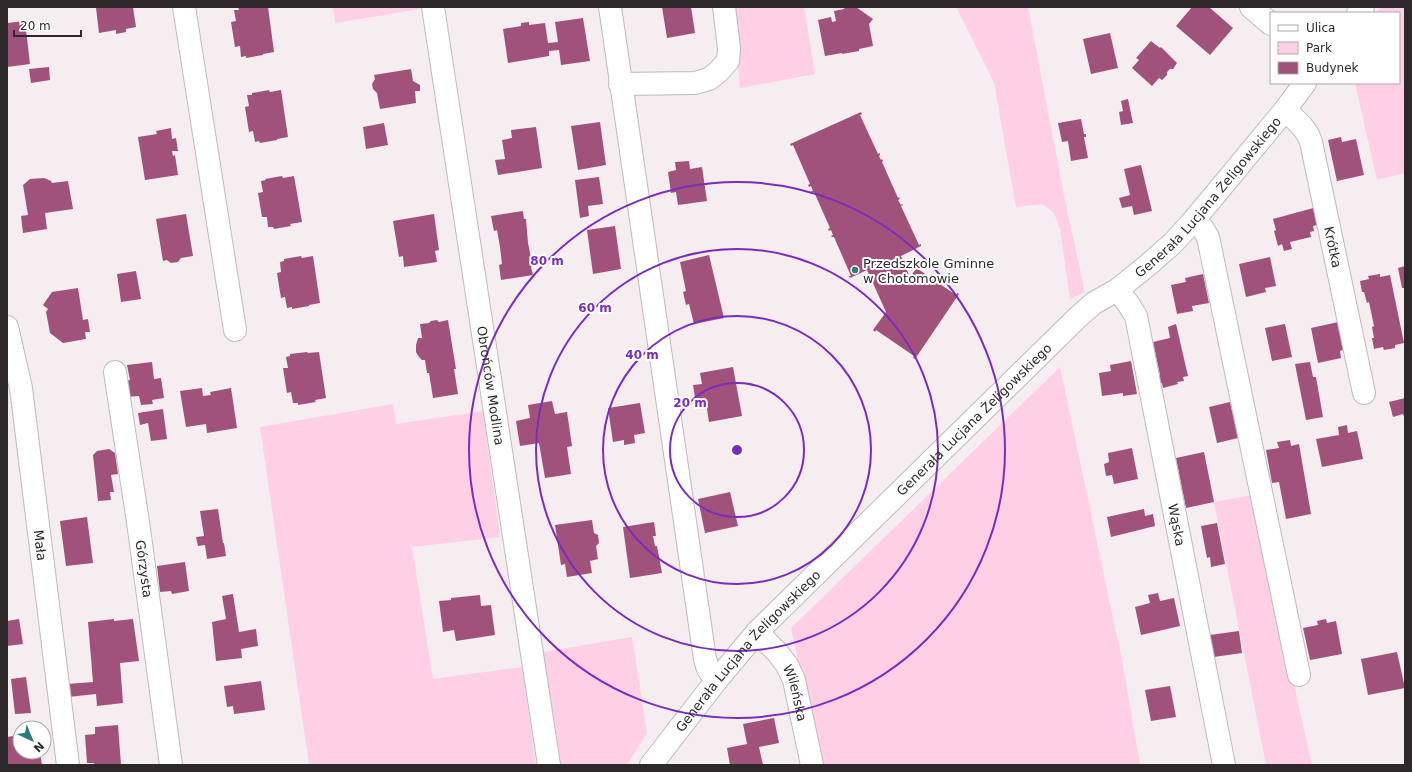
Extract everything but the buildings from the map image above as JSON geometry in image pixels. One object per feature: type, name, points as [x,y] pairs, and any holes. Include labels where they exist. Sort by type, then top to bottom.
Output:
[{"type":"street","points":[[184,7],[235,330]]},
{"type":"street","name":"Obrońców Modlina","points":[[433,7],[549,765]]},
{"type":"street","points":[[610,7],[620,84],[705,658],[708,669],[716,681]]},
{"type":"street","points":[[620,84],[695,83],[709,79],[728,61],[729,48],[724,7]]},
{"type":"street","points":[[1251,7],[1270,23]]},
{"type":"street","name":"Generała Lucjana Żeligowskiego","points":[[651,765],[716,681],[757,632],[1078,317],[1094,303],[1117,290],[1173,243],[1194,220],[1285,110],[1304,84]]},
{"type":"street","name":"Krótka","points":[[1285,110],[1302,126],[1312,142],[1364,393]]},
{"type":"street","points":[[1194,220],[1203,229],[1208,237],[1299,675]]},
{"type":"street","name":"Wąska","points":[[1117,290],[1136,316],[1224,765]]},
{"type":"street","name":"Mała","points":[[7,327],[21,388],[68,765]]},
{"type":"street","name":"Górzysta","points":[[115,372],[138,522],[171,765]]},
{"type":"street","name":"Wileńska","points":[[757,632],[777,652],[794,680],[812,765]]},
{"type":"green space","points":[[333,7],[420,7],[420,9],[335,23]]},
{"type":"green space","points":[[733,7],[804,7],[815,74],[740,88]]},
{"type":"green space","points":[[956,7],[1028,7],[1064,196],[1085,292],[1070,299],[1060,229],[1054,213],[1042,204],[1016,207],[994,83]]},
{"type":"green space","points":[[1381,7],[1405,7],[1405,173],[1377,180],[1355,84],[1400,84],[1400,12],[1377,12]]},
{"type":"green space","points":[[1060,367],[1123,665],[1140,765],[820,765],[791,628]]},
{"type":"green space","points":[[393,404],[396,424],[483,411],[500,537],[412,547],[433,679],[522,667],[536,765],[309,765],[260,427]]},
{"type":"green space","points":[[1252,495],[1312,765],[1266,765],[1214,502]]},
{"type":"green space","points":[[632,637],[647,733],[627,765],[556,765],[538,653]]},
{"type":"place","name":"Przedszkole Gminne w Chotomowie","points":[[855,270]]}]
